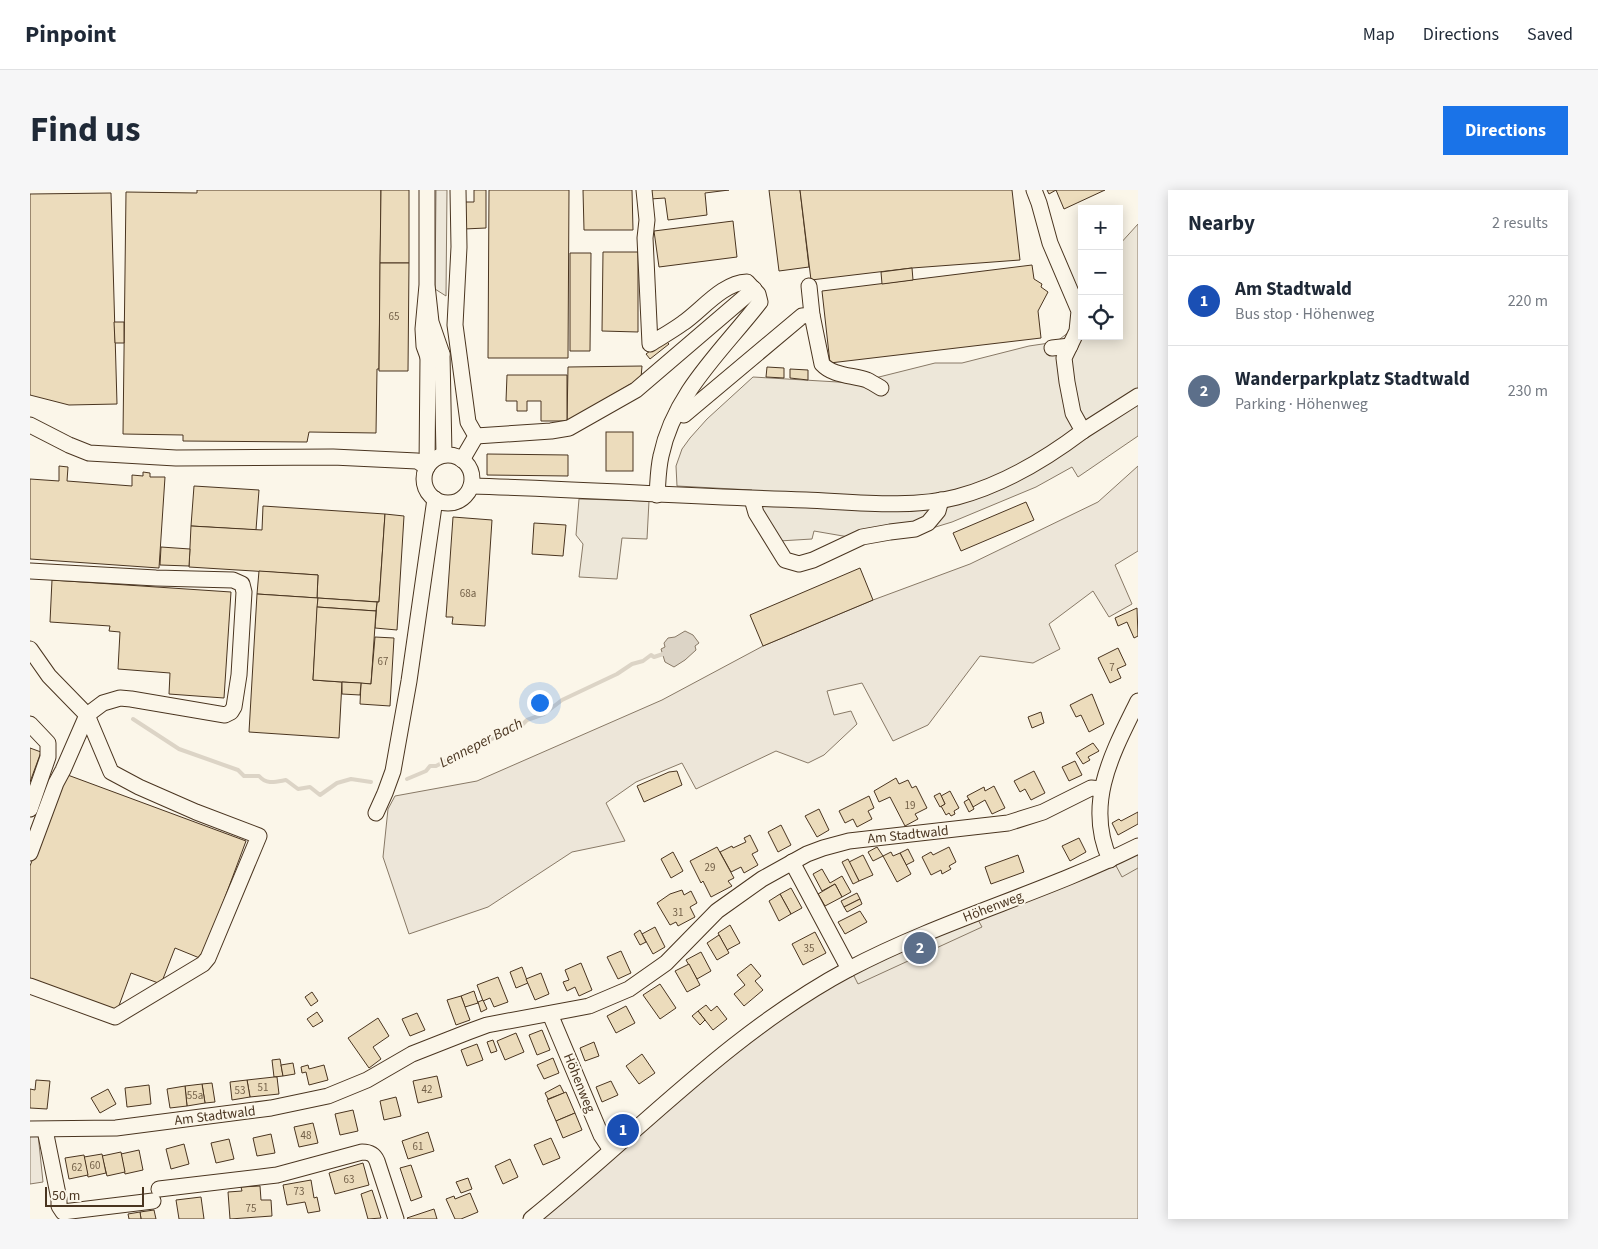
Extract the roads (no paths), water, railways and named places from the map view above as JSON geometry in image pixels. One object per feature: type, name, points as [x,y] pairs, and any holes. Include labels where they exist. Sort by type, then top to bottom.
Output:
[{"type":"street","points":[[428,190],[424,346],[435,356],[444,456]]},
{"type":"street","points":[[458,190],[459,247],[455,325],[468,422],[476,436]]},
{"type":"street","points":[[644,190],[648,220],[645,238],[650,344],[684,323],[723,290],[738,282],[747,282],[758,294],[760,302],[689,389],[677,413],[660,457],[657,495]]},
{"type":"street","points":[[1034,190],[1050,243],[1079,311],[1076,331],[1064,358],[1073,413],[1083,431]]},
{"type":"street","points":[[808,286],[819,356],[826,368],[834,373],[868,381],[880,388]]},
{"type":"street","points":[[476,436],[569,428],[636,390],[754,289]]},
{"type":"street","points":[[677,413],[684,415],[802,316],[812,314]]},
{"type":"street","points":[[1052,348],[1070,346]]},
{"type":"street","points":[[427,468],[434,460],[450,455],[462,460],[471,471],[471,486],[468,492],[457,502],[449,503],[435,500],[427,491],[425,485],[435,356]]},
{"type":"street","points":[[471,486],[562,488],[657,495],[908,503],[941,500],[957,497],[990,485],[1022,470],[1065,445],[1083,431],[1138,396]]},
{"type":"street","points":[[30,425],[70,445],[90,452],[176,458],[333,458],[417,461],[427,468]]},
{"type":"street","points":[[462,460],[476,436]]},
{"type":"street","points":[[752,498],[756,512],[784,560],[800,564],[813,560],[862,537],[915,529],[928,523],[938,511],[941,500]]},
{"type":"street","points":[[376,813],[393,771],[409,681],[435,500]]},
{"type":"street","points":[[30,571],[233,580],[242,584],[244,592],[239,675],[234,707],[231,712],[225,715],[120,698],[103,702],[86,715],[56,782],[30,853]]},
{"type":"street","points":[[30,649],[49,676],[86,715],[112,772],[139,787],[196,812],[260,836],[208,958],[203,964],[115,1017],[30,986]]},
{"type":"street","points":[[1110,860],[1102,841],[1099,814],[1101,789],[1108,766],[1138,701]]},
{"type":"street","points":[[30,724],[48,742],[48,757],[30,808]]},
{"type":"street","name":"Am Stadtwald","points":[[38,1130],[116,1128],[223,1115],[328,1096],[393,1066],[412,1054],[468,1032],[487,1026],[596,1003],[616,995],[641,981],[666,963],[717,912],[762,878],[823,848],[849,841],[1008,823],[1043,812],[1091,788],[1101,789]]},
{"type":"street","name":"Höhenweg","points":[[531,1219],[746,1037],[798,1000],[849,969],[934,930],[1087,871],[1138,846]]},
{"type":"street","points":[[792,862],[849,969]]},
{"type":"street","name":"Höhenweg","points":[[550,1014],[601,1135],[611,1150]]},
{"type":"street","points":[[38,1130],[59,1206],[63,1212],[278,1176],[362,1152],[369,1152],[375,1156],[396,1219]]},
{"type":"waterway","name":"Lenneper Bach","points":[[407,779],[426,771],[430,766],[436,766],[469,749],[478,747],[502,733],[522,725],[527,720],[544,714],[562,700],[617,674],[632,664],[643,661],[651,655],[654,657],[663,654]]},
{"type":"waterway","name":"Lenneper Bach","points":[[133,719],[179,749],[238,770],[244,776],[259,776],[265,781],[271,782],[286,780],[298,789],[310,787],[320,795],[337,783],[351,779],[371,782]]},
{"type":"place","name":"Wanderparkplatz Stadtwald","points":[[920,948]]},
{"type":"place","name":"Am Stadtwald","points":[[623,1130]]}]
